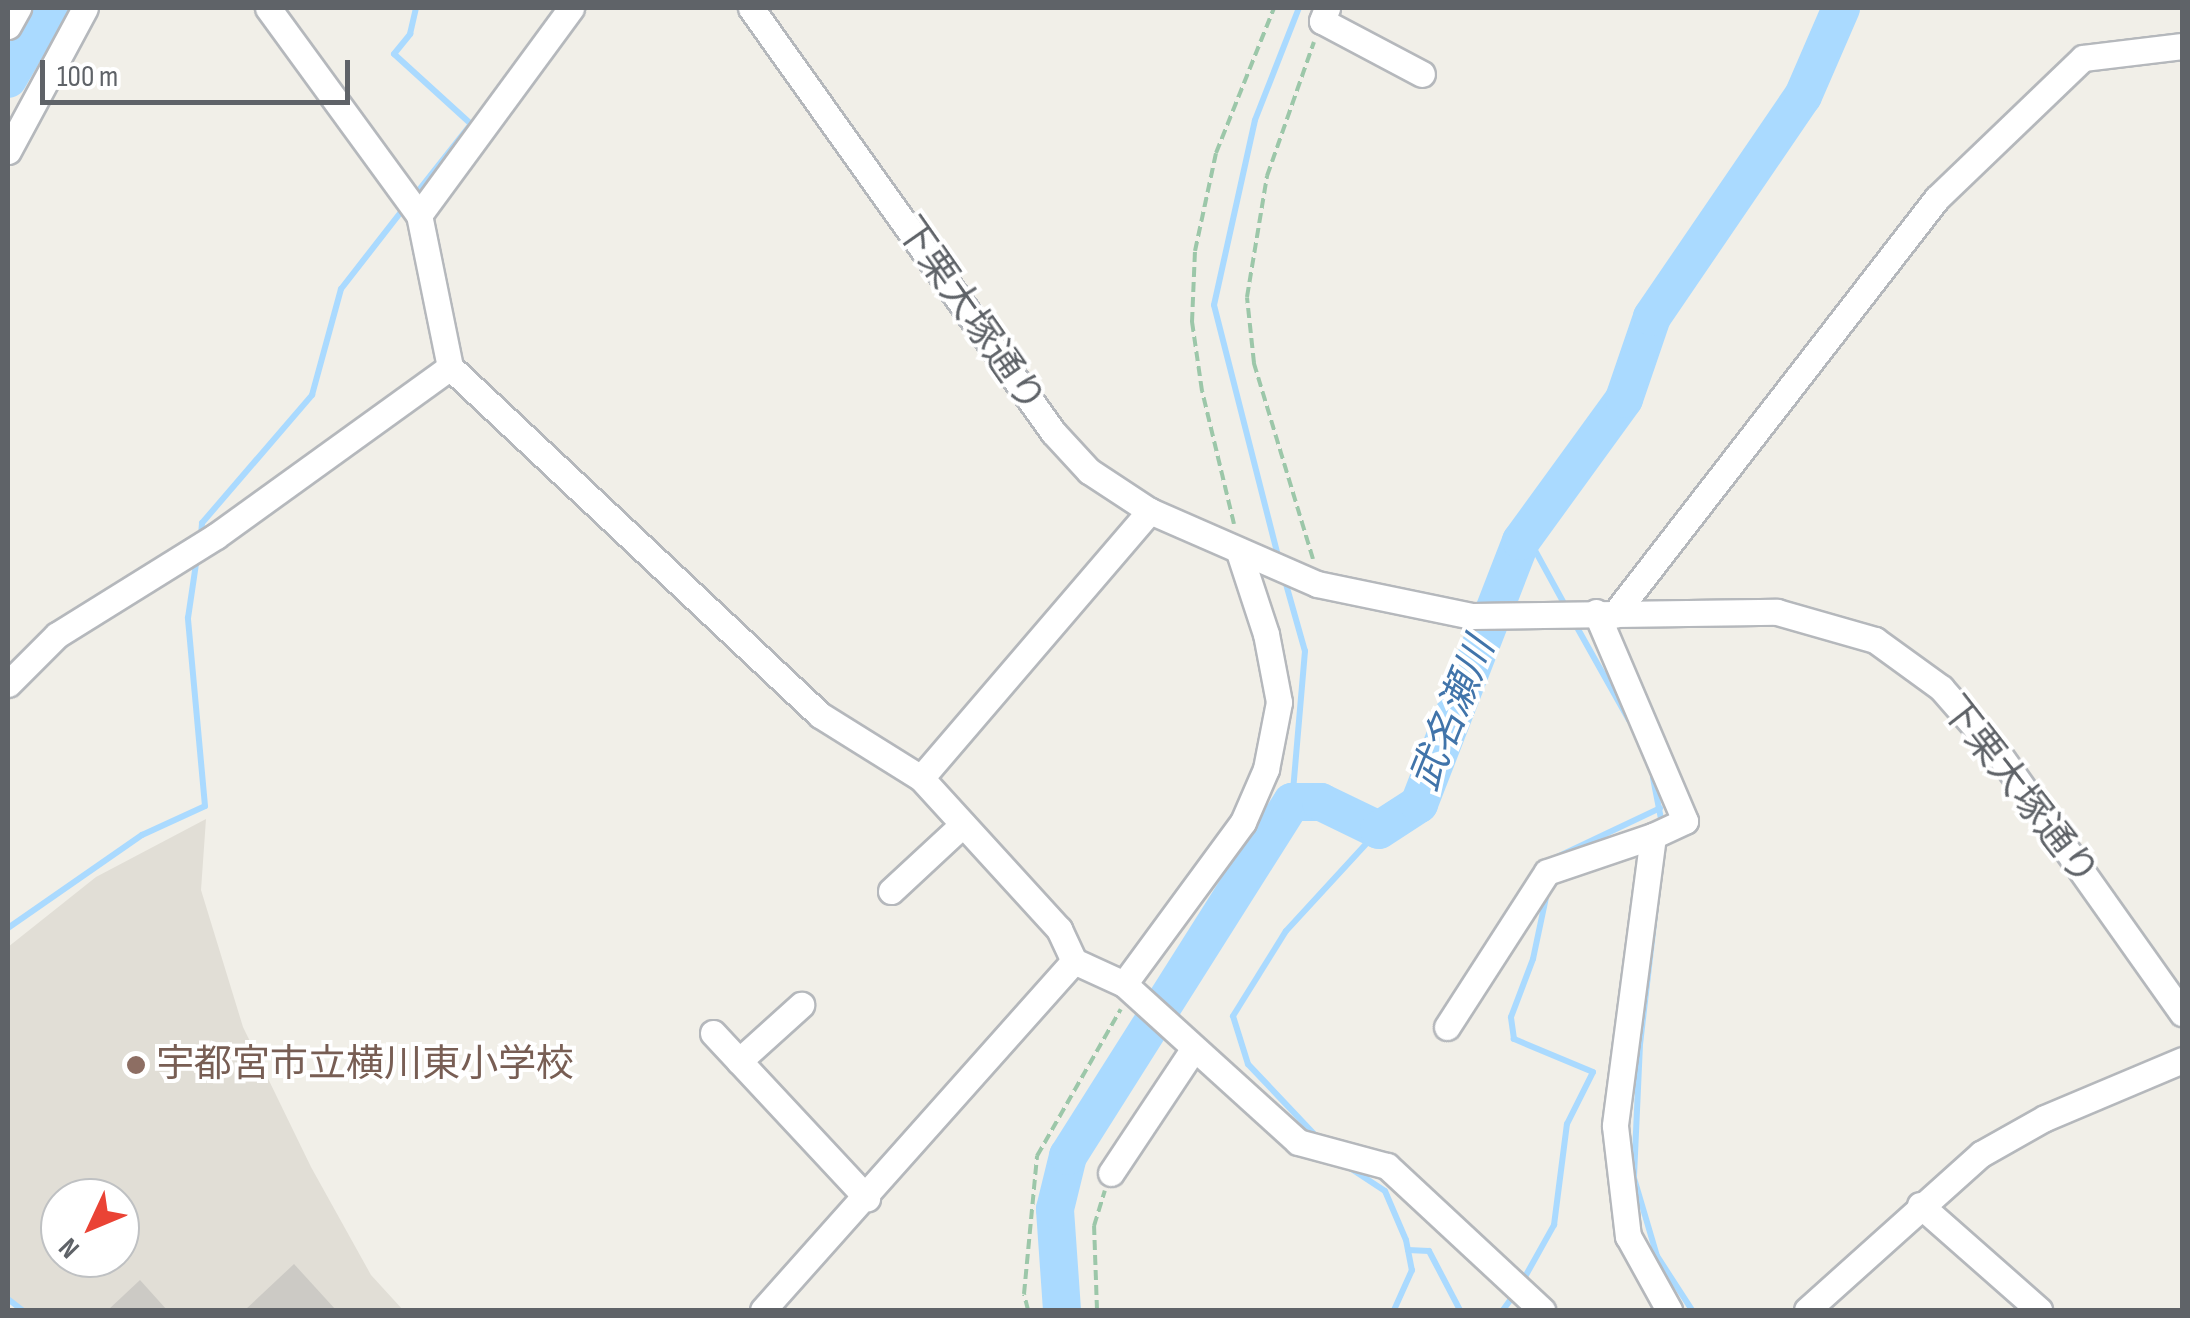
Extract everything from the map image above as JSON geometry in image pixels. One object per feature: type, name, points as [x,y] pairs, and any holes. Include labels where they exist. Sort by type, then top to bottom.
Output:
[{"type":"street","points":[[8,26],[18,8]]},
{"type":"street","points":[[8,151],[85,8]]},
{"type":"street","points":[[268,8],[419,216],[450,367],[820,715],[921,778],[1059,929],[1074,961],[1130,991],[1298,1142],[1387,1166],[1542,1310]]},
{"type":"street","points":[[419,216],[571,8]]},
{"type":"street","name":"下栗大塚通り","points":[[751,8],[1053,432],[1088,471],[1150,511],[1321,585],[1472,616],[1777,612],[1875,640],[1940,688],[1998,753],[2182,1013]]},
{"type":"street","points":[[1325,14],[1422,74]]},
{"type":"street","points":[[1447,1027],[1547,872],[1653,836],[1684,821],[1605,614],[1938,198],[2083,58],[2182,46]]},
{"type":"street","points":[[8,684],[57,635],[216,536],[450,367]]},
{"type":"street","points":[[921,778],[1150,511]]},
{"type":"street","points":[[1130,991],[1244,822],[1266,769],[1279,702],[1266,634],[1243,554]]},
{"type":"street","points":[[892,891],[963,824]]},
{"type":"street","points":[[1653,836],[1614,1126],[1628,1236],[1669,1310]]},
{"type":"street","points":[[763,1310],[867,1198],[1074,961]]},
{"type":"street","points":[[738,1061],[801,1006]]},
{"type":"street","points":[[713,1034],[867,1198]]},
{"type":"street","points":[[1111,1173],[1188,1047]]},
{"type":"street","points":[[1807,1310],[1981,1154],[2045,1118],[2182,1060]]},
{"type":"street","points":[[1920,1205],[2040,1310]]},
{"type":"path","points":[[1243,554],[1225,468],[1202,391],[1192,322],[1195,252],[1216,153],[1274,8]]},
{"type":"path","points":[[1321,585],[1254,362],[1247,297],[1268,176],[1325,14]]},
{"type":"path","points":[[1028,1310],[1024,1294],[1038,1156],[1130,991]]},
{"type":"path","points":[[1097,1310],[1094,1226],[1111,1173]]},
{"type":"shaded area","name":"宇都宮市立横川東小学校","points":[[206,819],[201,890],[243,1027],[311,1167],[371,1275],[403,1310],[21,1310],[8,1299],[8,947],[96,877]]},
{"type":"building","points":[[294,1264],[336,1310],[245,1310]]},
{"type":"building","points":[[140,1280],[167,1310],[108,1310]]},
{"type":"waterway","points":[[8,79],[49,8]]},
{"type":"waterway","points":[[415,195],[471,124],[394,54],[410,34],[416,8]]},
{"type":"waterway","points":[[1279,560],[1214,305],[1255,120],[1299,8]]},
{"type":"waterway","name":"武名瀬川","points":[[1062,1310],[1055,1209],[1068,1156],[1292,802],[1321,802],[1379,830],[1419,804],[1521,541],[1624,399],[1652,317],[1803,96],[1841,8]]},
{"type":"waterway","points":[[201,535],[202,523],[312,395],[341,289],[404,208]]},
{"type":"waterway","points":[[1526,534],[1566,607]]},
{"type":"waterway","points":[[8,928],[142,835],[205,806],[188,618],[197,557]]},
{"type":"waterway","points":[[1284,577],[1305,651],[1292,802]]},
{"type":"waterway","points":[[1574,622],[1629,720]]},
{"type":"waterway","points":[[1653,778],[1662,824]]},
{"type":"waterway","points":[[1557,857],[1660,808]]},
{"type":"waterway","points":[[1316,1136],[1248,1064],[1233,1016],[1286,931],[1379,830]]},
{"type":"waterway","points":[[1664,837],[1640,1044],[1634,1178],[1657,1256],[1692,1310]]},
{"type":"waterway","points":[[1521,1284],[1554,1225],[1567,1124],[1593,1072],[1514,1039],[1511,1017],[1533,959],[1548,888]]},
{"type":"waterway","points":[[1347,1166],[1385,1191],[1406,1240],[1412,1270],[1394,1310]]},
{"type":"waterway","points":[[1408,1250],[1429,1251],[1460,1310]]},
{"type":"waterway","points":[[1503,1310],[1514,1295]]},
{"type":"waterway","points":[[8,1299],[22,1310]]},
{"type":"place","name":"宇都宮市立横川東小学校","points":[[136,1065]]}]
